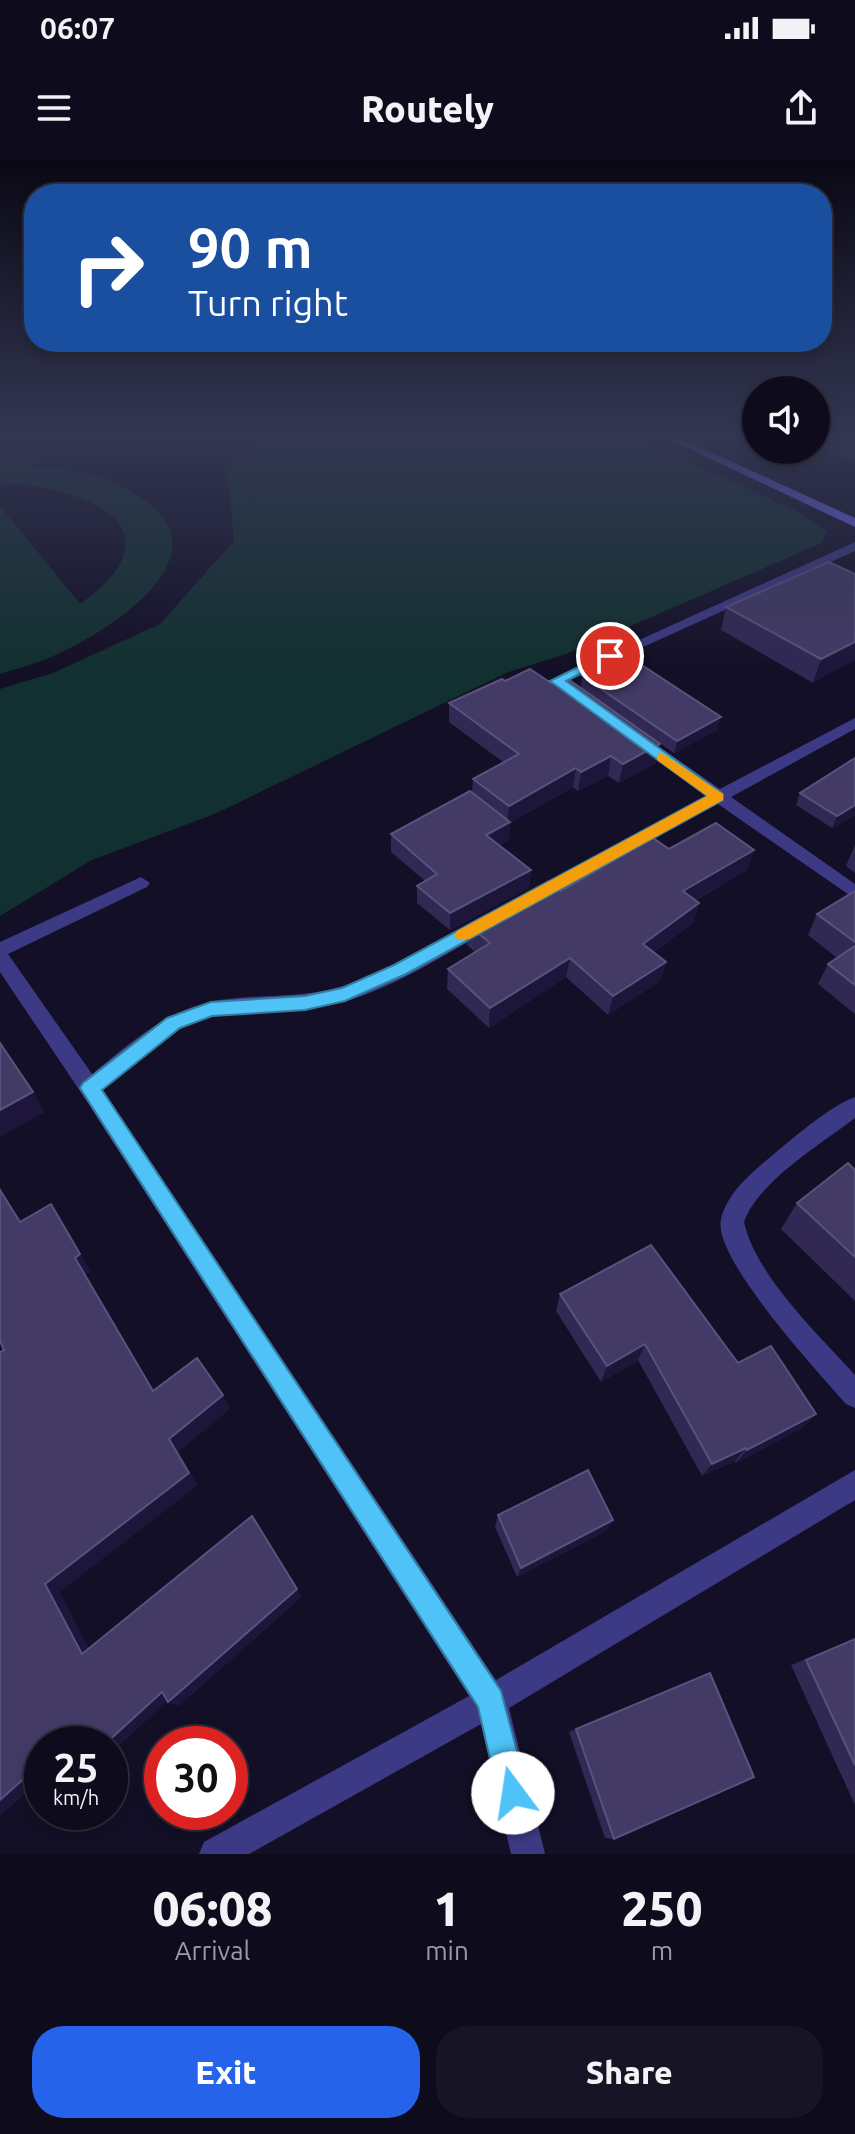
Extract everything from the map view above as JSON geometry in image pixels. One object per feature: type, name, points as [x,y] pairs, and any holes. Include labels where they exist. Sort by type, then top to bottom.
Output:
[{"type":"street","points":[[831,512],[855,523]]},
{"type":"street","points":[[593,707],[556,681],[855,546]]},
{"type":"street","points":[[90,1088],[173,1023],[211,1009],[305,1003],[345,994],[400,969],[855,723]]},
{"type":"street","points":[[618,725],[855,893]]},
{"type":"street","points":[[0,950],[141,883]]},
{"type":"street","points":[[0,957],[90,1088],[491,1701],[528,1854]]},
{"type":"street","points":[[855,1106],[760,1179],[740,1204],[732,1222],[753,1272],[855,1395]]},
{"type":"street","points":[[216,1854],[491,1701],[855,1484]]},
{"type":"green space","points":[[0,512],[5,512],[80,604],[111,577],[125,553],[123,532],[106,512],[156,512],[167,524],[172,547],[165,569],[150,591],[104,629],[79,643],[58,654],[0,674]]},
{"type":"green space","points":[[231,512],[799,512],[827,532],[821,543],[566,654],[506,673],[217,813],[92,860],[0,916],[0,689],[53,673],[160,624],[234,541]]},
{"type":"building","points":[[829,562],[855,574],[855,642],[821,659],[726,607]]},
{"type":"building","points":[[628,656],[721,717],[677,741],[582,676]]},
{"type":"building","points":[[530,669],[551,683],[565,677],[660,744],[623,764],[611,756],[581,772],[576,768],[509,806],[473,779],[519,754],[449,703]]},
{"type":"building","points":[[855,758],[855,805],[837,816],[800,793]]},
{"type":"building","points":[[470,791],[510,822],[486,835],[531,870],[450,913],[417,886],[437,874],[391,834]]},
{"type":"building","points":[[716,823],[754,850],[683,891],[699,903],[643,944],[666,962],[613,996],[570,958],[490,1008],[448,969],[490,943],[468,925],[549,881],[561,891],[653,838],[669,849]]},
{"type":"building","points":[[855,891],[855,942],[817,914]]},
{"type":"building","points":[[855,946],[855,985],[828,964]]},
{"type":"building","points":[[0,1043],[33,1092],[0,1110]]},
{"type":"building","points":[[848,1163],[855,1170],[855,1257],[797,1203]]},
{"type":"building","points":[[0,1190],[20,1222],[51,1204],[80,1254],[75,1258],[153,1391],[197,1358],[223,1395],[169,1439],[189,1473],[45,1584],[82,1654],[252,1516],[297,1589],[168,1702],[162,1692],[125,1726],[24,1726],[24,1779],[0,1800],[0,1352],[4,1350],[0,1341]]},
{"type":"building","points":[[651,1245],[738,1363],[771,1346],[816,1414],[747,1450],[712,1464],[645,1344],[607,1366],[560,1294]]},
{"type":"building","points":[[588,1470],[613,1520],[521,1568],[498,1515]]},
{"type":"building","points":[[855,1639],[855,1765],[806,1660]]},
{"type":"building","points":[[710,1673],[754,1777],[614,1839],[576,1729]]},
{"type":"slow traffic","points":[[463,935],[717,797],[662,757]]},
{"type":"route","points":[[513,1793],[491,1701],[90,1088],[173,1023],[211,1009],[305,1003],[345,994],[400,969],[717,797],[556,681],[610,656]]}]
